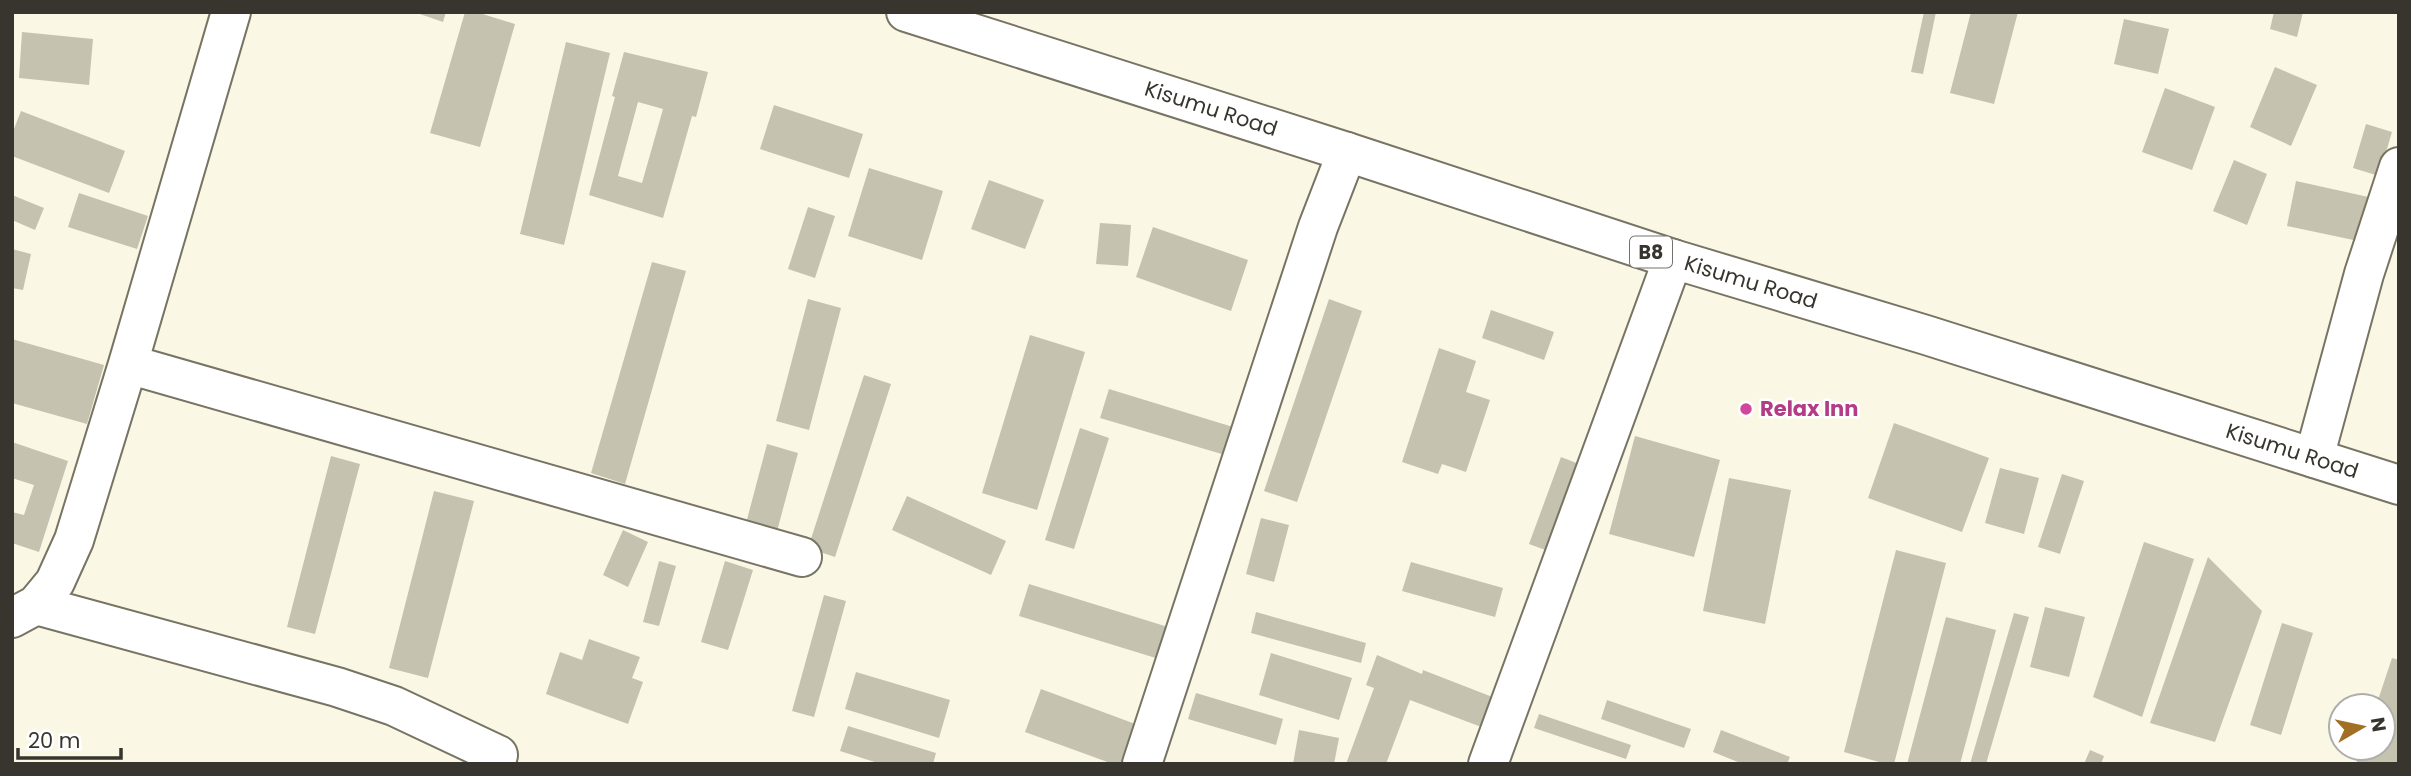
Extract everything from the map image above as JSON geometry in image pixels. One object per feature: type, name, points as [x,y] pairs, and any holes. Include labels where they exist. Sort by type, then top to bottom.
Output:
[{"type":"main road","points":[[24,612],[55,582],[74,540],[231,12]]},
{"type":"main road","name":"Kisumu Road","points":[[906,12],[1348,152],[1673,259],[1926,335],[2399,485]]},
{"type":"main road","points":[[1142,764],[1318,227],[1348,152]]},
{"type":"main road","points":[[2314,458],[2364,274],[2399,167]]},
{"type":"main road","points":[[1488,764],[1673,259]]},
{"type":"main road","points":[[128,365],[802,556]]},
{"type":"main road","points":[[24,612],[337,687],[394,706],[507,761]]},
{"type":"building","points":[[414,12],[446,12],[443,22]]},
{"type":"building","points":[[465,12],[476,12],[515,24],[480,147],[430,133]]},
{"type":"building","points":[[1924,12],[1936,12],[1923,74],[1911,72]]},
{"type":"building","points":[[1971,12],[2018,12],[1994,104],[1950,93]]},
{"type":"building","points":[[2274,12],[2303,12],[2297,37],[2270,29]]},
{"type":"building","points":[[2124,19],[2169,29],[2158,74],[2114,64]]},
{"type":"building","points":[[22,32],[93,39],[89,85],[19,78]]},
{"type":"building","points":[[566,42],[610,53],[564,245],[520,234]]},
{"type":"building","points":[[624,52],[708,72],[696,117],[692,116],[663,218],[589,195],[615,97],[612,96]],"holes":[[[638,102],[663,109],[642,183],[618,176]]]},
{"type":"building","points":[[2275,67],[2317,85],[2291,146],[2250,127]]},
{"type":"building","points":[[2165,88],[2215,107],[2192,170],[2142,152]]},
{"type":"building","points":[[774,105],[863,134],[849,178],[760,149]]},
{"type":"building","points":[[21,111],[125,151],[109,193],[12,156],[12,134]]},
{"type":"building","points":[[2366,124],[2392,132],[2379,176],[2353,168]]},
{"type":"building","points":[[2234,160],[2267,174],[2247,225],[2213,211]]},
{"type":"building","points":[[869,168],[943,191],[922,260],[848,236]]},
{"type":"building","points":[[989,180],[1044,200],[1025,249],[971,229]]},
{"type":"building","points":[[2296,181],[2373,198],[2363,242],[2287,226]]},
{"type":"building","points":[[79,193],[148,216],[137,249],[68,227]]},
{"type":"building","points":[[12,195],[44,208],[35,230],[12,220]]},
{"type":"building","points":[[808,207],[835,216],[815,278],[788,269]]},
{"type":"building","points":[[1100,223],[1131,225],[1128,266],[1096,264]]},
{"type":"building","points":[[1153,227],[1248,260],[1231,311],[1136,277]]},
{"type":"building","points":[[12,249],[31,254],[23,290],[12,288]]},
{"type":"building","points":[[652,262],[686,271],[625,484],[591,473]]},
{"type":"building","points":[[808,299],[841,308],[809,430],[776,421]]},
{"type":"building","points":[[1329,299],[1362,311],[1297,502],[1264,491]]},
{"type":"building","points":[[1491,310],[1554,332],[1544,360],[1482,338]]},
{"type":"building","points":[[1030,335],[1085,352],[1037,510],[982,493]]},
{"type":"building","points":[[12,339],[104,365],[87,424],[12,403]]},
{"type":"building","points":[[1439,348],[1476,361],[1466,392],[1490,400],[1466,472],[1442,464],[1438,474],[1402,462]]},
{"type":"building","points":[[864,375],[891,384],[835,557],[808,548]]},
{"type":"building","points":[[1109,389],[1233,427],[1225,455],[1100,418]]},
{"type":"building","points":[[1894,423],[1989,458],[1962,532],[1868,498]]},
{"type":"building","points":[[1080,428],[1109,438],[1074,549],[1045,540]]},
{"type":"building","points":[[1635,436],[1720,460],[1694,557],[1609,534]]},
{"type":"building","points":[[12,442],[68,461],[39,552],[12,543],[12,512],[24,515],[34,485],[12,478]]},
{"type":"building","points":[[767,444],[798,453],[776,535],[745,527]]},
{"type":"building","points":[[331,456],[360,464],[315,634],[287,627]]},
{"type":"building","points":[[1561,457],[1579,464],[1548,551],[1529,544]]},
{"type":"building","points":[[2000,468],[2039,478],[2024,534],[1985,523]]},
{"type":"building","points":[[2062,474],[2084,481],[2060,554],[2038,547]]},
{"type":"building","points":[[1729,478],[1791,490],[1765,624],[1703,611]]},
{"type":"building","points":[[434,491],[474,501],[428,678],[389,668]]},
{"type":"building","points":[[907,496],[1006,541],[991,575],[892,530]]},
{"type":"building","points":[[1261,518],[1289,525],[1274,582],[1246,574]]},
{"type":"building","points":[[623,530],[648,542],[628,587],[603,575]]},
{"type":"building","points":[[2144,542],[2194,559],[2142,717],[2093,697]]},
{"type":"building","points":[[1896,550],[1946,563],[1894,764],[1886,764],[1844,752]]},
{"type":"building","points":[[2208,557],[2262,611],[2215,742],[2150,723]]},
{"type":"building","points":[[659,561],[676,566],[659,626],[643,622]]},
{"type":"building","points":[[725,561],[753,570],[728,650],[701,642]]},
{"type":"building","points":[[1411,562],[1503,588],[1495,617],[1402,591]]},
{"type":"building","points":[[1029,584],[1168,627],[1159,659],[1019,616]]},
{"type":"building","points":[[824,595],[846,601],[814,717],[792,711]]},
{"type":"building","points":[[2045,607],[2085,617],[2069,677],[2030,667]]},
{"type":"building","points":[[1256,612],[1366,643],[1361,663],[1251,633]]},
{"type":"building","points":[[2014,613],[2029,617],[1986,764],[1970,764]]},
{"type":"building","points":[[1946,617],[1996,630],[1960,764],[1907,764]]},
{"type":"building","points":[[2282,623],[2313,633],[2281,735],[2250,725]]},
{"type":"building","points":[[589,639],[640,657],[632,678],[643,682],[628,724],[546,694],[560,652],[582,660]]},
{"type":"building","points":[[1271,653],[1352,678],[1339,720],[1259,695]]},
{"type":"building","points":[[1377,655],[1422,674],[1423,670],[1495,698],[1484,728],[1410,700],[1386,764],[1346,764],[1374,688],[1366,685]]},
{"type":"building","points":[[2392,658],[2399,660],[2399,764],[2356,764],[2397,762],[2397,692],[2381,692]]},
{"type":"building","points":[[856,672],[950,700],[939,738],[845,709]]},
{"type":"building","points":[[1041,689],[1138,725],[1124,764],[1113,764],[1025,732]]},
{"type":"building","points":[[1196,693],[1283,719],[1276,745],[1188,719]]},
{"type":"building","points":[[1607,700],[1691,729],[1684,748],[1601,719]]},
{"type":"building","points":[[1539,714],[1631,745],[1626,759],[1534,728]]},
{"type":"building","points":[[848,726],[936,753],[933,764],[881,764],[840,751]]},
{"type":"building","points":[[1299,730],[1339,738],[1334,764],[1293,764]]},
{"type":"building","points":[[1721,730],[1790,757],[1787,764],[1743,764],[1713,752]]},
{"type":"building","points":[[2090,750],[2104,756],[2101,764],[2084,764]]},
{"type":"place","name":"Relax Inn","points":[[1746,409]]}]
